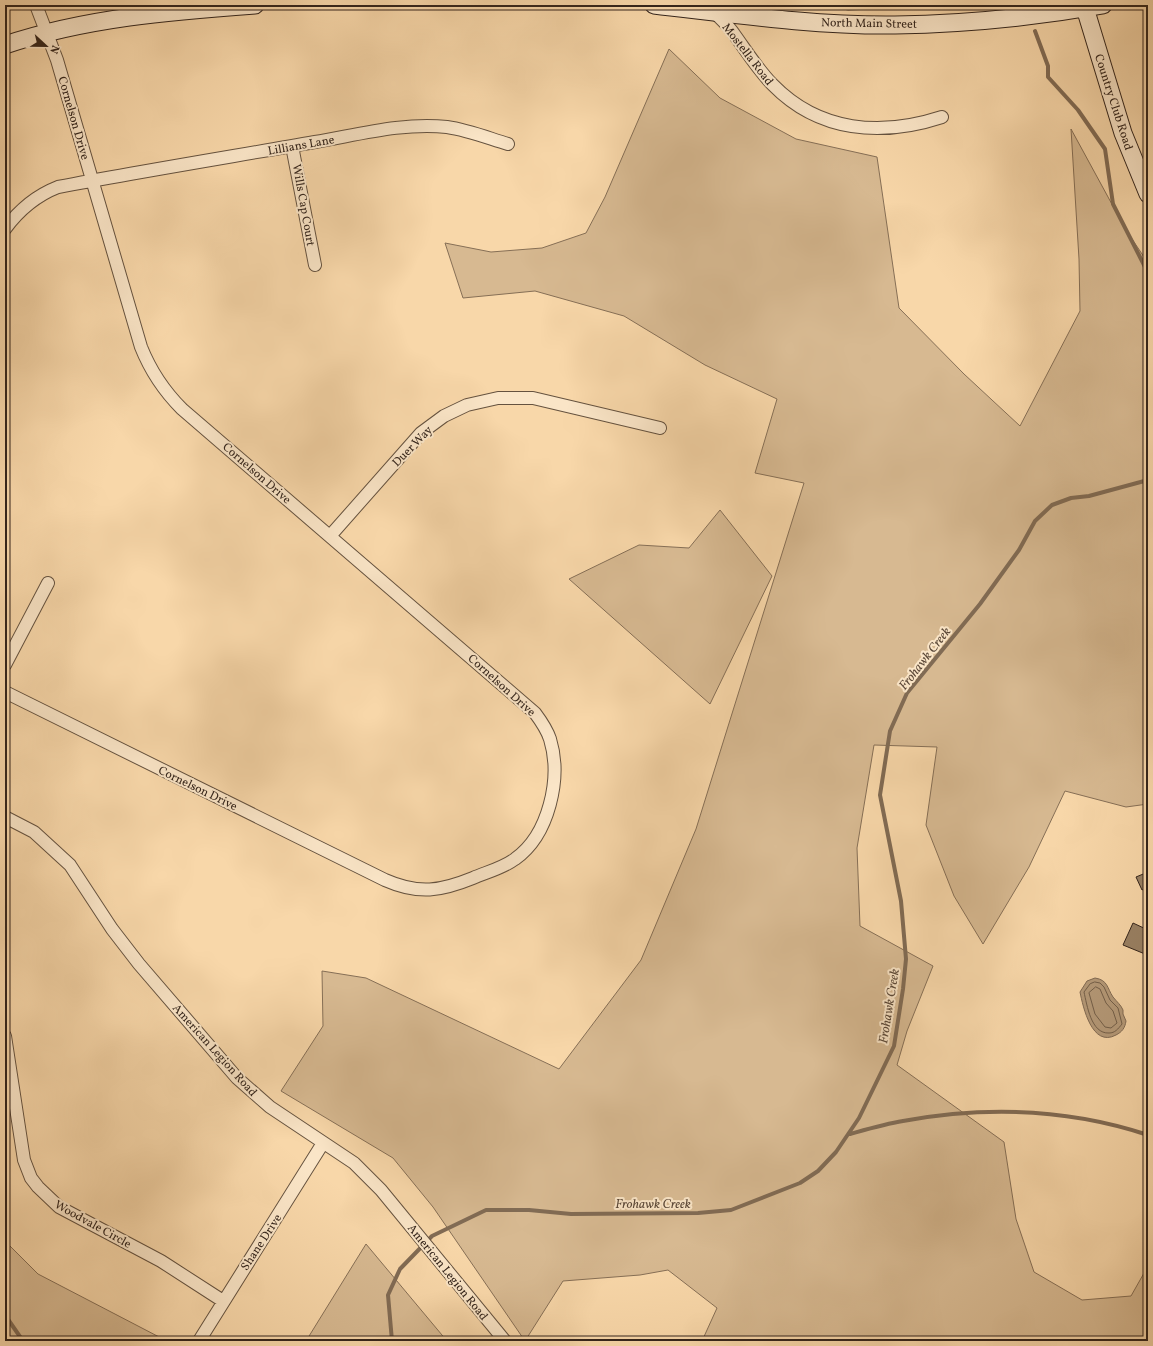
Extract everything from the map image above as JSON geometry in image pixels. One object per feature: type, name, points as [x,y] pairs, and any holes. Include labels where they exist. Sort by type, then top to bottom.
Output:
[{"type":"main road","points":[[5,44],[86,23],[227,6],[255,5]]},
{"type":"main road","name":"North Main Street","points":[[654,5],[819,22],[895,25],[967,22],[1103,5]]},
{"type":"main road","name":"Country Club Road","points":[[1085,8],[1123,133],[1148,194]]},
{"type":"street","name":"Cornelson Drive","points":[[5,692],[396,885],[419,890],[441,889],[503,866],[516,859],[528,848],[544,821],[554,780],[553,756],[550,739],[543,723],[528,705],[182,409],[158,382],[148,364],[142,347],[57,60],[36,5]]},
{"type":"street","name":"Mostella Road","points":[[714,12],[734,34],[773,86],[796,104],[821,118],[847,126],[874,129],[930,121],[942,117]]},
{"type":"street","name":"Lillians Lane","points":[[92,181],[292,146],[395,129],[424,126],[458,129],[508,144]]},
{"type":"street","name":"Wills Cap Court","points":[[292,146],[315,265]]},
{"type":"street","points":[[5,229],[14,216],[36,198],[58,187],[92,181]]},
{"type":"street","name":"Duer Way","points":[[330,536],[421,433],[444,416],[467,405],[498,398],[533,398],[660,428]]},
{"type":"street","points":[[5,664],[48,584]]},
{"type":"street","name":"American Legion Road","points":[[5,817],[34,832],[70,865],[112,929],[139,964],[237,1078],[270,1107],[361,1169],[381,1190],[505,1341]]},
{"type":"street","name":"Woodvale Circle","points":[[5,1036],[24,1160],[31,1178],[38,1187],[59,1206],[161,1262],[223,1300]]},
{"type":"street","name":"Shane Drive","points":[[199,1341],[223,1300],[324,1143]]},
{"type":"shaded area","points":[[825,5],[958,5],[848,10]]},
{"type":"shaded area","points":[[669,49],[720,98],[796,139],[877,157],[899,308],[964,374],[1020,426],[1080,311],[1079,259],[1071,129],[1126,230],[1148,263],[1148,804],[1126,807],[1065,791],[1029,867],[983,944],[954,896],[926,825],[937,747],[874,745],[857,848],[860,926],[933,966],[907,1031],[897,1065],[1004,1142],[1016,1219],[1034,1272],[1082,1300],[1131,1296],[1148,1266],[1148,1341],[702,1341],[717,1308],[668,1270],[640,1275],[563,1281],[525,1341],[433,1207],[393,1158],[281,1091],[323,1026],[322,971],[366,978],[559,1069],[641,960],[696,829],[804,483],[755,473],[777,399],[705,365],[624,316],[535,291],[463,298],[445,243],[491,252],[542,248],[586,233],[605,197]]},
{"type":"shaded area","points":[[720,510],[772,576],[710,704],[569,579],[639,545],[689,548]]},
{"type":"shaded area","points":[[5,1241],[38,1274],[163,1339],[163,1341],[5,1341]]},
{"type":"shaded area","points":[[366,1244],[447,1341],[306,1341]]},
{"type":"water","points":[[1095,978],[1107,985],[1113,997],[1122,1008],[1126,1021],[1124,1028],[1120,1033],[1108,1038],[1101,1036],[1090,1024],[1081,999],[1080,992],[1087,981]]},
{"type":"building","points":[[1148,872],[1148,887],[1142,890],[1136,877]]},
{"type":"building","points":[[1133,923],[1148,930],[1148,948],[1145,954],[1123,945]]},
{"type":"waterway","name":"Frohawk Creek","points":[[1035,31],[1048,66],[1048,77],[1078,110],[1105,149],[1113,204],[1145,267],[1148,269]]},
{"type":"waterway","name":"Frohawk Creek","points":[[392,1341],[388,1295],[400,1269],[432,1236],[486,1210],[529,1210],[571,1214],[698,1213],[731,1210],[800,1183],[818,1171],[836,1152],[859,1118],[894,1046],[903,989],[906,959],[901,901],[880,795],[890,731],[907,693],[980,604],[1019,550],[1035,521],[1052,505],[1071,498],[1089,496],[1148,480]]},
{"type":"waterway","points":[[850,1134],[903,1121],[934,1116],[996,1112],[1057,1115],[1118,1126],[1148,1135]]},
{"type":"waterway","points":[[5,1315],[23,1341]]}]
